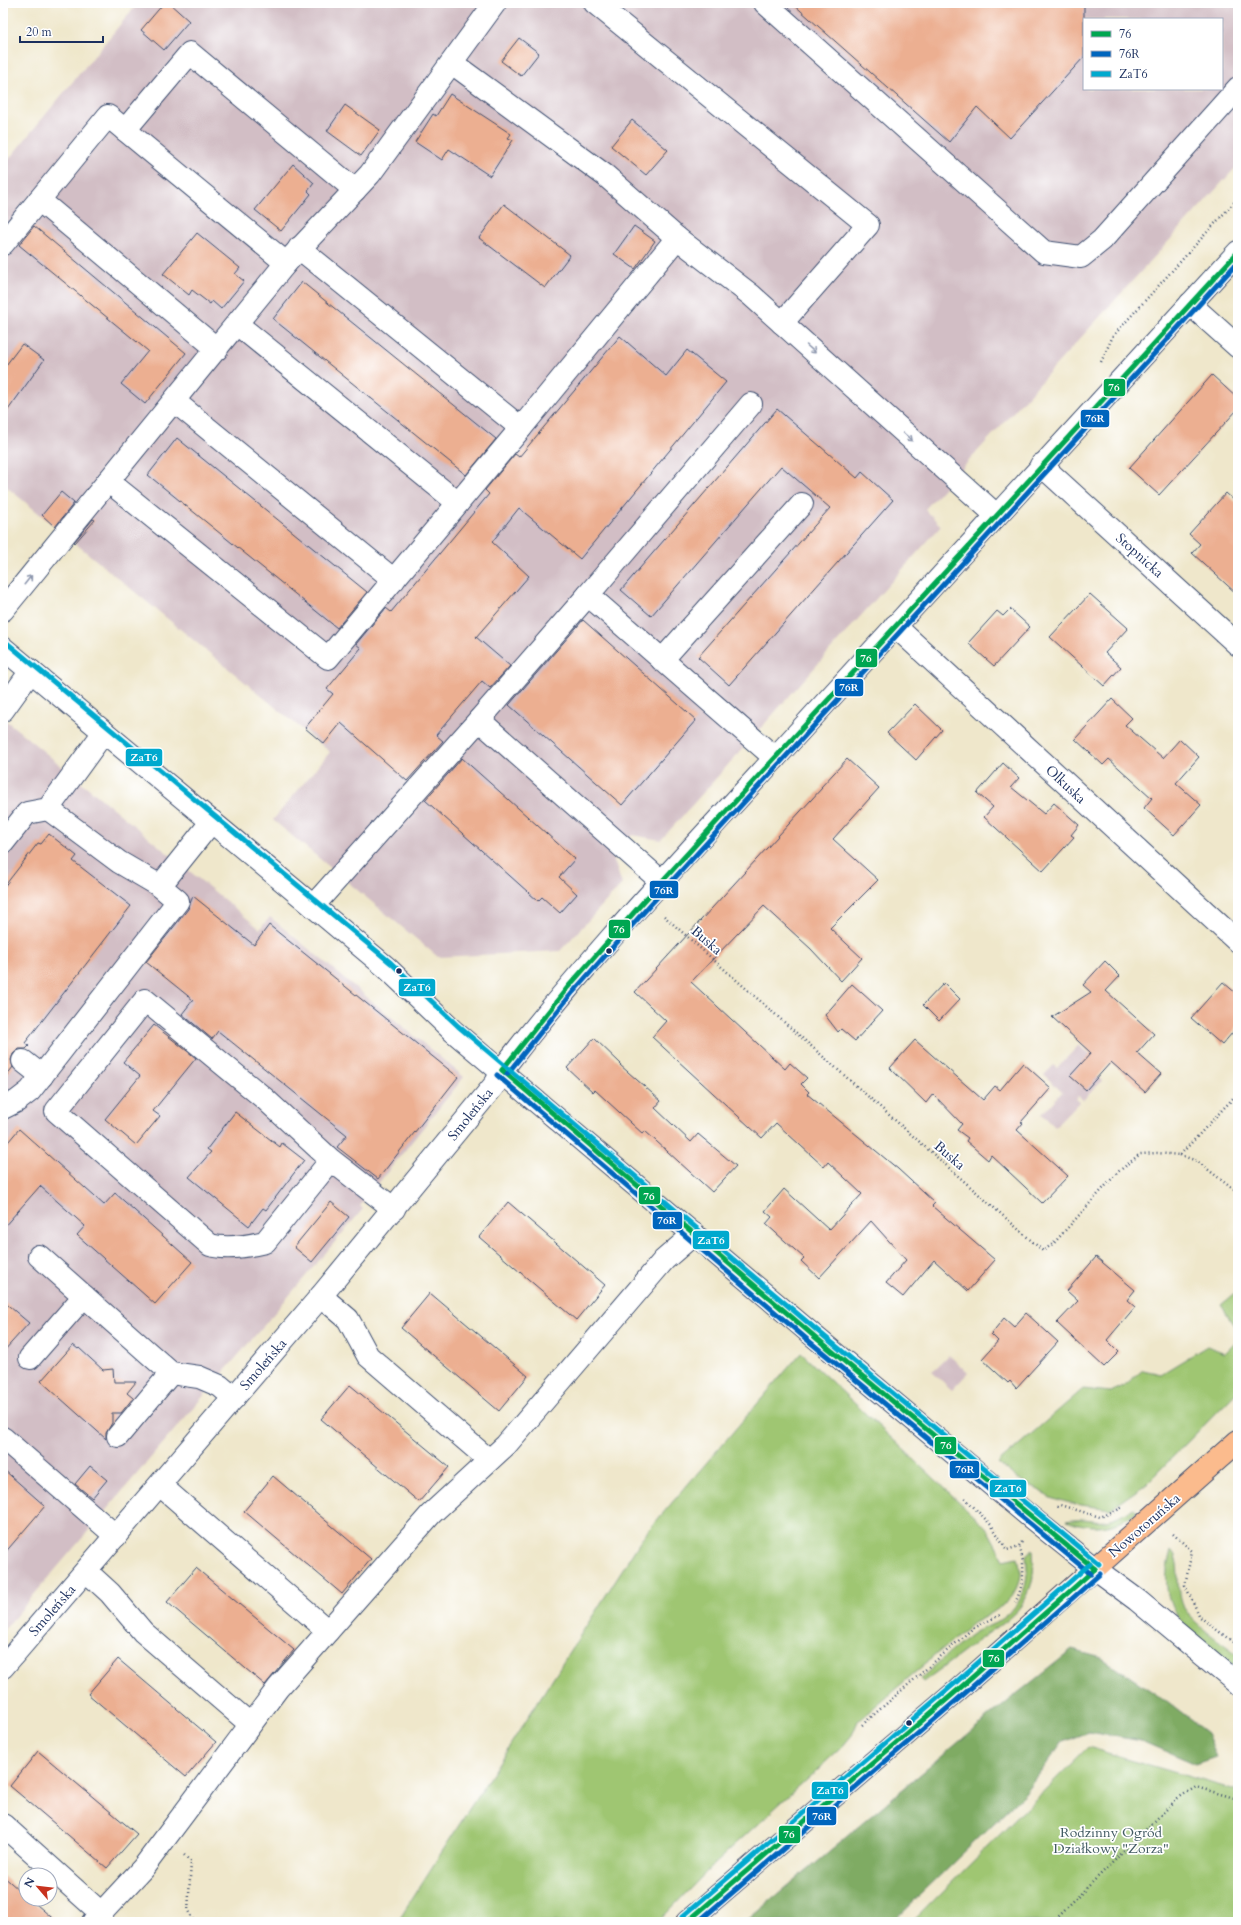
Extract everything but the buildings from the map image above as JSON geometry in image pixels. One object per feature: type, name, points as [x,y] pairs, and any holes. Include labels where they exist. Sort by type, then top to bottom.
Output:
[{"type":"main road","name":"Nowotoruńska","points":[[687,1922],[953,1694],[1238,1441]]},
{"type":"street","points":[[3,610],[293,256],[370,174],[495,3]]},
{"type":"street","points":[[595,3],[868,225],[782,323]]},
{"type":"street","points":[[765,3],[1044,252],[1081,257],[1102,240],[1238,88]]},
{"type":"street","points":[[125,130],[190,53],[355,190]]},
{"type":"street","points":[[452,63],[606,176],[677,238],[750,295],[996,516]]},
{"type":"street","points":[[3,244],[108,116],[521,428]]},
{"type":"street","points":[[38,200],[217,348]]},
{"type":"street","points":[[108,481],[328,658],[521,428],[677,238]]},
{"type":"street","name":"Smoleńska","points":[[3,1667],[160,1485],[394,1209],[496,1083],[502,1070],[568,987],[1041,465],[1238,252]]},
{"type":"street","points":[[1190,304],[1238,347]]},
{"type":"street","points":[[237,324],[458,503]]},
{"type":"street","points":[[174,401],[394,580]]},
{"type":"street","points":[[314,906],[588,595],[750,404]]},
{"type":"street","name":"Stopnicka","points":[[1041,465],[1238,645]]},
{"type":"street","points":[[662,660],[802,504]]},
{"type":"street","points":[[588,595],[775,758]]},
{"type":"street","name":"Olkuska","points":[[895,626],[1238,942]]},
{"type":"street","points":[[3,648],[314,906],[387,968],[453,1031],[502,1070],[821,1342],[1095,1569],[1138,1600],[1238,1684]]},
{"type":"street","points":[[3,710],[31,671]]},
{"type":"street","points":[[479,720],[662,882]]},
{"type":"street","points":[[3,843],[28,813],[48,809],[104,732]]},
{"type":"street","points":[[3,1108],[17,1102],[42,1076],[178,901],[160,886],[119,862],[48,809]]},
{"type":"street","points":[[160,886],[212,821]]},
{"type":"street","points":[[332,1160],[265,1242],[228,1248],[216,1247],[210,1245],[56,1111],[146,1000],[265,1099],[332,1160],[394,1209]]},
{"type":"street","points":[[23,1061],[42,1076]]},
{"type":"street","points":[[3,1825],[97,1918],[143,1868],[278,1688],[431,1514],[506,1445],[664,1260],[694,1234]]},
{"type":"street","points":[[39,1256],[171,1373],[199,1377],[220,1386],[234,1398]]},
{"type":"street","points":[[30,1358],[84,1296]]},
{"type":"street","points":[[321,1296],[348,1319],[368,1356],[489,1460]]},
{"type":"street","points":[[118,1436],[171,1373]]},
{"type":"street","points":[[3,1438],[116,1536]]},
{"type":"street","points":[[160,1485],[328,1631]]},
{"type":"street","points":[[86,1570],[110,1593],[143,1632],[250,1724]]},
{"type":"path","points":[[1112,389],[1096,374],[1113,336],[1238,198]]},
{"type":"path","name":"Buska","points":[[646,900],[1043,1251],[1054,1243],[1118,1172],[1140,1154],[1156,1153],[1180,1155]]},
{"type":"path","points":[[1238,1093],[1180,1155],[1197,1161],[1238,1193]]},
{"type":"path","points":[[1013,1607],[1021,1586],[1024,1569],[1023,1557],[1019,1546]]},
{"type":"path","points":[[862,1725],[972,1629],[1008,1610]]},
{"type":"path","points":[[1052,1922],[1178,1798],[1196,1787],[1238,1799]]},
{"type":"path","points":[[164,1839],[191,1862],[188,1911],[194,1922]]},
{"type":"shaded area","points":[[138,3],[1238,3],[1238,165],[925,509],[941,526],[661,840],[632,835],[612,855],[622,884],[560,951],[438,957],[273,820],[330,752],[3,484],[3,166]]},
{"type":"shaded area","points":[[3,718],[260,929],[270,917],[464,1077],[360,1206],[363,1209],[3,1631]]},
{"type":"shaded area","points":[[1079,1045],[1103,1068],[1096,1075],[1102,1081],[1083,1100],[1078,1096],[1075,1099],[1079,1102],[1055,1127],[1042,1114],[1062,1092],[1044,1075],[1054,1065],[1057,1068]]},
{"type":"shaded area","points":[[949,1355],[968,1373],[952,1390],[932,1372]]},
{"type":"green space","points":[[1238,1291],[1238,1330],[1221,1305]]},
{"type":"green space","points":[[1238,1340],[1238,1391],[1146,1484],[1110,1509],[1073,1504],[1059,1500],[1024,1482],[998,1463],[1083,1389],[1111,1392],[1126,1384],[1143,1370],[1161,1374],[1207,1346],[1225,1353]]},
{"type":"green space","points":[[801,1353],[986,1527],[1004,1560],[1018,1557],[1020,1570],[1019,1581],[1009,1599],[993,1612],[973,1623],[858,1721],[852,1735],[842,1747],[716,1862],[658,1922],[397,1922],[645,1534]]},
{"type":"green space","points":[[1132,1507],[1137,1511],[1129,1517],[1103,1526],[1085,1525],[1067,1520],[1109,1519],[1123,1514]]},
{"type":"green space","points":[[1033,1550],[1034,1568],[1030,1590],[1023,1603],[1013,1615],[923,1682],[920,1679],[958,1645],[978,1630],[1003,1618],[1017,1604],[1025,1588],[1027,1568],[1026,1556]]},
{"type":"green space","points":[[1171,1550],[1177,1561],[1179,1593],[1184,1608],[1195,1621],[1238,1655],[1238,1668],[1192,1632],[1180,1620],[1172,1607],[1167,1591],[1167,1573]]},
{"type":"green space","points":[[1072,1650],[1102,1658],[1163,1699],[1207,1733],[1217,1757],[1196,1764],[1142,1741],[1089,1732],[1063,1742],[1025,1793],[892,1922],[745,1922],[1005,1703]]},
{"type":"green space","name":"Rodzinny Ogród Działkowy \"Zorza\"","points":[[1088,1747],[1238,1791],[1238,1922],[912,1922]]},
{"type":"transit line","name":"76","points":[[502,1070],[568,987],[645,900],[1238,252]]},
{"type":"transit line","name":"76R","points":[[507,1074],[573,992],[650,905],[1238,262]]},
{"type":"transit line","name":"ZaT6","points":[[7,643],[391,963],[458,1026],[819,1332],[1099,1564]]},
{"type":"transit line","name":"76","points":[[502,1070],[815,1337],[1095,1569]]},
{"type":"transit line","name":"76R","points":[[497,1075],[810,1342],[1091,1574]]},
{"type":"transit line","name":"ZaT6","points":[[682,1917],[954,1684],[1090,1564]]},
{"type":"transit line","name":"76","points":[[687,1922],[959,1689],[1095,1569]]},
{"type":"transit line","name":"76R","points":[[698,1922],[964,1694],[1100,1574]]}]
